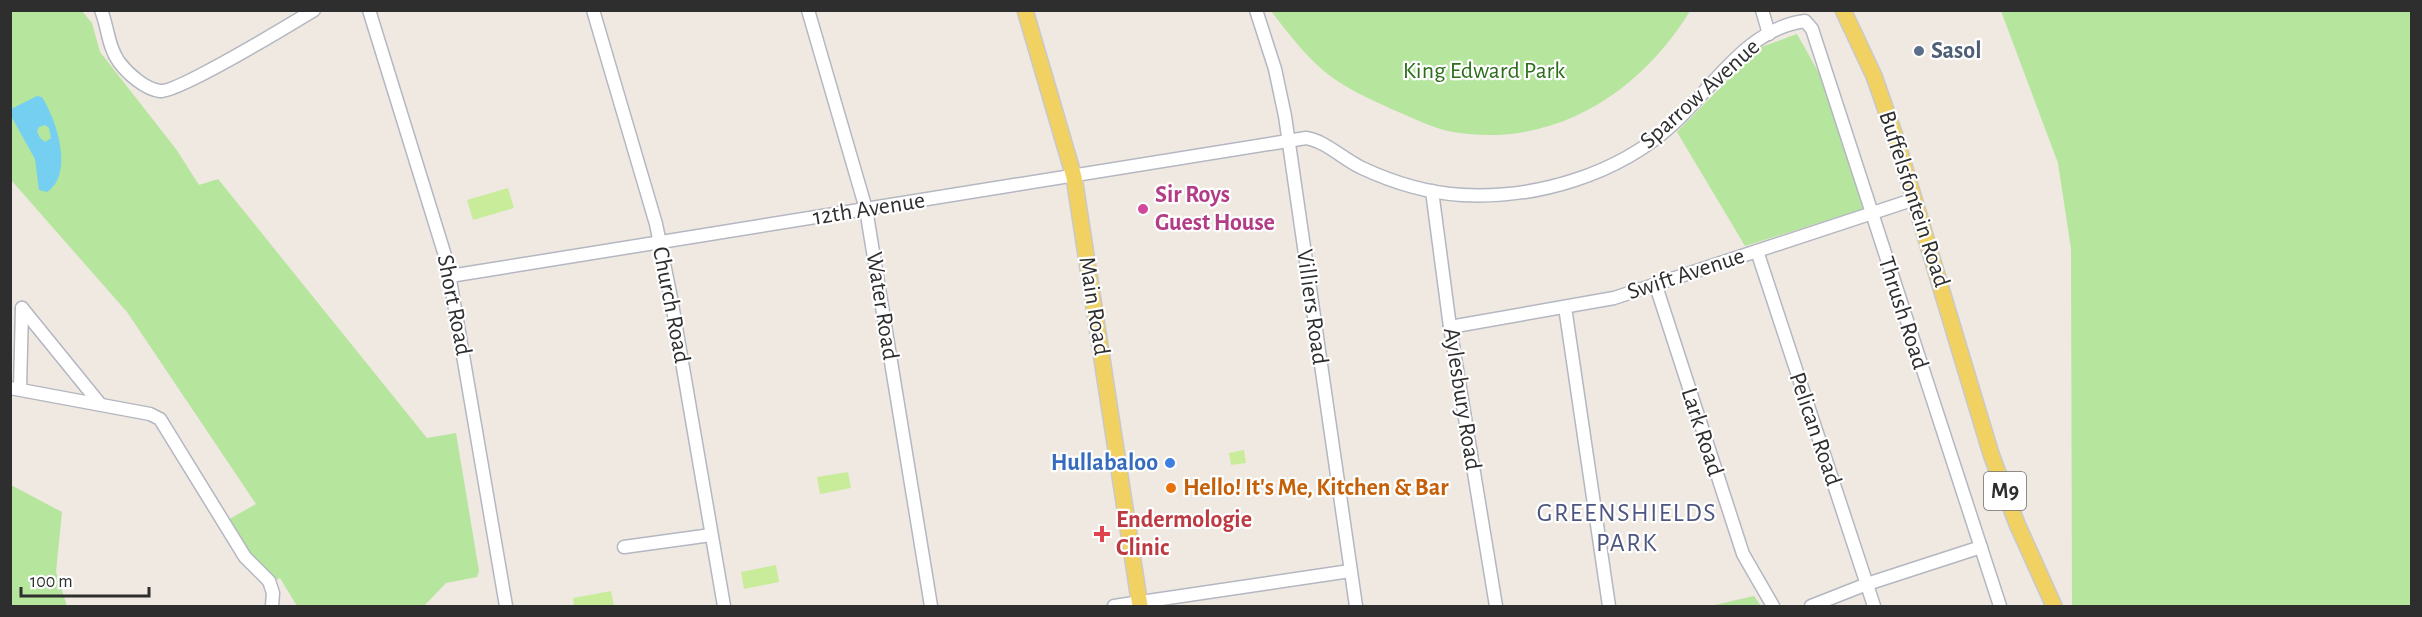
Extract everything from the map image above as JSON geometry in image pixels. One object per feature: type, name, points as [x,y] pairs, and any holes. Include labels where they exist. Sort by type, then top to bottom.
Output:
[{"type":"main road","name":"Main Road","points":[[1025,10],[1074,177],[1140,605]]},
{"type":"main road","name":"Buffelsfontein Road","points":[[1843,10],[1874,76],[1955,353],[1965,372],[2017,524],[2054,606]]},
{"type":"street","points":[[101,10],[116,58],[135,77],[155,90],[174,89],[315,10]]},
{"type":"street","name":"Short Road","points":[[369,10],[416,156],[450,276],[506,606]]},
{"type":"street","name":"Church Road","points":[[593,10],[660,242],[724,606]]},
{"type":"street","name":"Water Road","points":[[808,10],[866,209],[932,606]]},
{"type":"street","name":"Villiers Road","points":[[1256,10],[1281,92],[1356,606]]},
{"type":"street","points":[[1762,10],[1769,34]]},
{"type":"street","name":"Sparrow Avenue","points":[[1287,141],[1310,139],[1361,168],[1432,191],[1461,195],[1524,192],[1562,185],[1604,168],[1641,149],[1670,127],[1754,41],[1805,21]]},
{"type":"street","name":"Thrush Road","points":[[1805,21],[1812,29],[1870,214],[2000,606]]},
{"type":"street","name":"12th Avenue","points":[[450,276],[1287,141]]},
{"type":"street","name":"Aylesbury Road","points":[[1432,191],[1450,327],[1496,606]]},
{"type":"street","name":"Swift Avenue","points":[[1450,327],[1565,307],[1656,286],[1912,200]]},
{"type":"street","name":"Pelican Road","points":[[1757,251],[1874,606]]},
{"type":"street","name":"Lark Road","points":[[1656,286],[1743,554],[1773,606]]},
{"type":"street","points":[[1565,307],[1609,606]]},
{"type":"street","points":[[100,404],[22,308],[15,388],[154,415],[162,421],[245,557],[269,581],[273,593],[272,606]]},
{"type":"street","points":[[624,547],[711,535]]},
{"type":"street","points":[[1811,606],[1868,584],[1981,547]]},
{"type":"street","points":[[1114,606],[1140,605],[1350,571]]},
{"type":"green space","points":[[10,11],[82,11],[92,23],[100,52],[176,149],[199,185],[218,179],[427,438],[456,433],[479,571],[477,577],[446,583],[424,606],[297,606],[280,578],[270,583],[224,522],[256,504],[127,312],[11,180]]},
{"type":"green space","name":"King Edward Park","points":[[1271,11],[1690,11],[1670,40],[1646,67],[1619,90],[1590,109],[1559,123],[1525,132],[1490,135],[1453,132],[1437,128],[1360,94],[1333,78],[1315,63]]},
{"type":"green space","points":[[2001,11],[2411,11],[2411,606],[2072,606],[2071,249],[2058,163]]},
{"type":"green space","points":[[1797,34],[1824,82],[1866,208],[1745,246],[1677,132],[1759,48]]},
{"type":"green space","points":[[508,188],[514,208],[473,220],[467,200]]},
{"type":"green space","points":[[1244,450],[1246,463],[1231,465],[1229,453]]},
{"type":"green space","points":[[848,472],[851,488],[820,494],[817,477]]},
{"type":"green space","points":[[11,485],[62,512],[56,572],[67,606],[11,606]]},
{"type":"green space","points":[[776,565],[779,582],[744,589],[741,572]]},
{"type":"green space","points":[[611,591],[614,606],[574,606],[573,598]]},
{"type":"green space","points":[[1754,596],[1761,606],[1710,606]]},
{"type":"water","points":[[37,96],[42,97],[53,119],[60,146],[60,173],[55,184],[47,192],[39,190],[35,159],[11,116],[11,109]],"holes":[[[45,125],[49,128],[51,138],[45,142],[37,131],[39,127]]]},
{"type":"place","name":"Sasol","points":[[1919,51]]},
{"type":"place","name":"Sir Roys Guest House","points":[[1143,209]]},
{"type":"place","name":"Hullabaloo","points":[[1170,463]]},
{"type":"place","name":"Hello! It's Me, Kitchen & Bar","points":[[1171,488]]},
{"type":"place","name":"Endermologie Clinic","points":[[1102,534]]},
{"type":"district","name":"GREENSHIELDS PARK","points":[[1627,528]]}]
